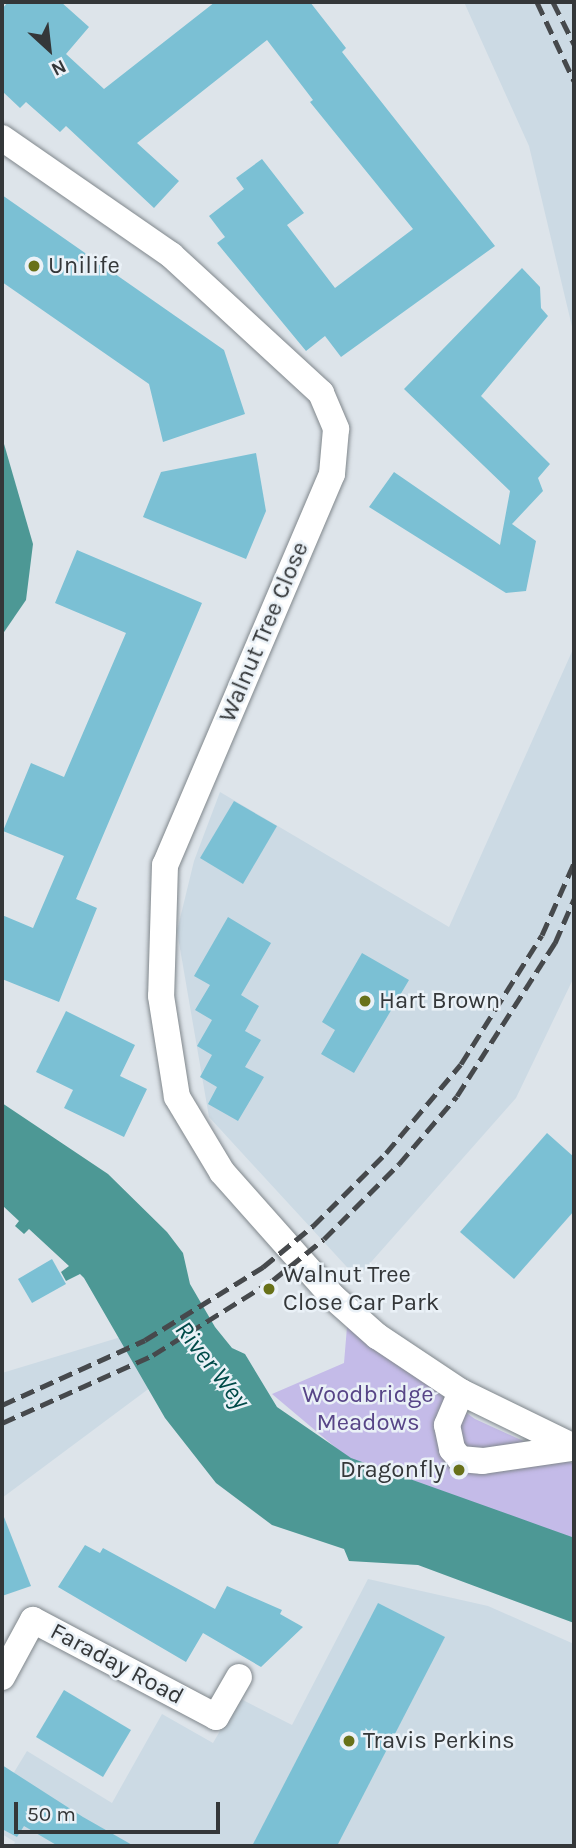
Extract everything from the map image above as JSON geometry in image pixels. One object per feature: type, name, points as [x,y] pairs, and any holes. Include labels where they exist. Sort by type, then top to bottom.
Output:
[{"type":"street","name":"Walnut Tree Close","points":[[2,138],[171,255],[321,393],[336,429],[332,474],[165,865],[160,888],[162,1010],[177,1097],[222,1172],[333,1297],[377,1336],[461,1392]]},
{"type":"street","points":[[461,1392],[574,1447],[483,1461],[460,1458],[452,1449],[447,1426],[461,1392]]},
{"type":"street","name":"Faraday Road","points":[[2,1676],[33,1620],[216,1717],[239,1677]]},
{"type":"shaded area","points":[[464,2],[574,2],[574,335],[529,146]]},
{"type":"shaded area","points":[[574,647],[574,977],[516,1098],[357,1278],[209,1117],[177,931],[194,861],[220,792],[449,927]]},
{"type":"shaded area","points":[[121,1337],[151,1387],[2,1498],[2,1373]]},
{"type":"shaded area","points":[[368,1579],[488,1606],[574,1644],[574,1846],[13,1846],[15,1842],[2,1834],[2,1792],[27,1751],[112,1803],[162,1714],[213,1743],[239,1698],[292,1725]]},
{"type":"green space","name":"Woodbridge Meadows","points":[[347,1327],[475,1419],[574,1464],[574,1545],[348,1458],[272,1394],[344,1363]]},
{"type":"water","points":[[2,437],[33,544],[26,600],[2,635]]},
{"type":"water","name":"River Wey","points":[[2,1103],[108,1174],[167,1232],[183,1253],[190,1284],[215,1327],[232,1348],[245,1354],[277,1407],[351,1458],[572,1537],[574,1623],[418,1565],[349,1561],[344,1549],[272,1525],[216,1483],[165,1418],[84,1278],[80,1274],[66,1281],[61,1272],[69,1266],[29,1229],[24,1234],[15,1226],[19,1221],[2,1205]]},
{"type":"building","points":[[8,2],[61,2],[89,27],[66,54],[104,89],[215,2],[310,2],[346,48],[342,52],[495,246],[341,357],[325,336],[306,351],[217,243],[225,237],[209,216],[244,189],[236,178],[262,159],[304,213],[287,225],[335,288],[413,229],[310,102],[313,100],[267,40],[137,143],[179,181],[154,208],[66,126],[60,132],[26,102],[20,108],[2,91],[2,9]]},
{"type":"building","points":[[2,195],[224,350],[245,414],[163,442],[149,384],[2,282]]},
{"type":"building","points":[[522,268],[540,287],[541,308],[548,316],[481,396],[550,464],[538,478],[543,491],[512,524],[536,541],[526,591],[506,593],[369,507],[394,472],[500,545],[510,491],[404,389]]},
{"type":"building","points":[[256,453],[266,511],[246,559],[143,517],[161,472]]},
{"type":"building","points":[[77,550],[202,603],[76,899],[97,908],[59,1002],[2,979],[2,915],[33,928],[64,856],[3,831],[31,763],[64,777],[126,633],[55,603]]},
{"type":"building","points":[[234,801],[277,826],[243,884],[200,858]]},
{"type":"building","points":[[228,917],[271,943],[241,995],[259,1006],[245,1031],[261,1040],[245,1067],[264,1077],[238,1121],[208,1104],[217,1087],[200,1077],[212,1055],[197,1046],[212,1020],[195,1010],[210,985],[194,976]]},
{"type":"building","name":"Hart Brown","points":[[362,953],[409,980],[354,1073],[321,1054],[335,1030],[322,1022]]},
{"type":"building","points":[[66,1011],[135,1045],[120,1076],[147,1089],[124,1137],[64,1108],[73,1090],[36,1072]]},
{"type":"building","points":[[547,1133],[574,1157],[574,1211],[514,1279],[460,1232]]},
{"type":"building","points":[[52,1259],[66,1284],[32,1303],[18,1279]]},
{"type":"building","points":[[2,1512],[31,1586],[2,1596]]},
{"type":"building","points":[[85,1545],[100,1553],[103,1548],[215,1609],[227,1586],[282,1610],[280,1614],[303,1627],[261,1667],[203,1633],[186,1662],[58,1587]]},
{"type":"building","name":"Travis Perkins","points":[[378,1603],[445,1637],[337,1846],[252,1846]]},
{"type":"building","points":[[64,1690],[131,1730],[103,1777],[36,1737]]},
{"type":"building","points":[[2,1765],[134,1846],[58,1846],[24,1826],[17,1837],[2,1829]]},
{"type":"railway","points":[[537,2],[574,81]]},
{"type":"railway","points":[[553,2],[574,44]]},
{"type":"railway","points":[[2,1405],[145,1340],[263,1267],[313,1226],[386,1153],[461,1064],[542,935],[574,863]]},
{"type":"railway","points":[[2,1423],[153,1355],[273,1280],[324,1239],[399,1164],[457,1096],[555,943],[574,899]]},
{"type":"place","name":"Unilife","points":[[34,266]]},
{"type":"place","name":"Hart Brown","points":[[365,1001]]},
{"type":"place","name":"Walnut Tree Close Car Park","points":[[269,1289]]},
{"type":"place","name":"Dragonfly","points":[[459,1470]]},
{"type":"place","name":"Travis Perkins","points":[[349,1741]]}]
